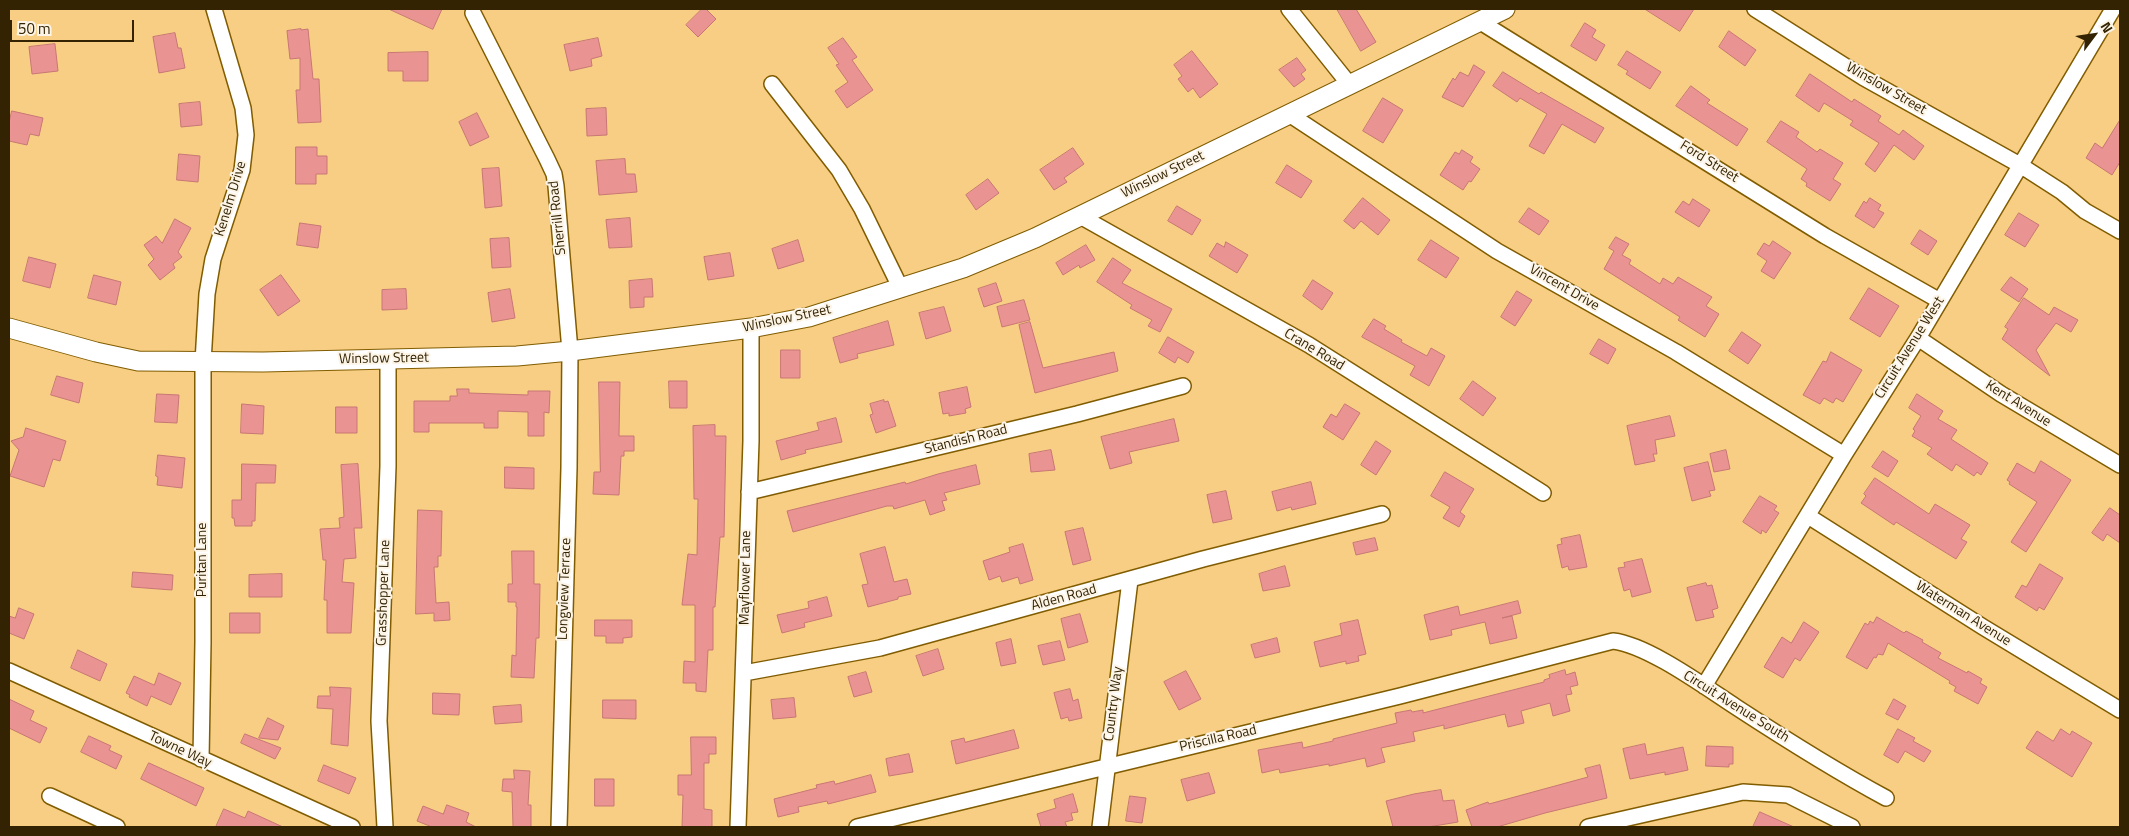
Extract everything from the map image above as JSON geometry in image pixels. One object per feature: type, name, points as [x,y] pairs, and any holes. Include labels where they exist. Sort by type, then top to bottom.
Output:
[{"type":"street","name":"Kenelm Drive","points":[[203,362],[209,277],[242,170],[246,135],[243,108],[214,9]]},
{"type":"street","points":[[1289,9],[1349,84]]},
{"type":"street","name":"Winslow Street","points":[[9,328],[96,352],[138,361],[203,362],[516,356],[751,328],[809,317],[963,268],[1035,238],[1505,9]]},
{"type":"street","name":"Winslow Street","points":[[1755,9],[1864,78],[2020,165],[2062,192],[2085,211],[2120,231]]},
{"type":"street","name":"Sherrill Road","points":[[473,13],[554,174],[570,351]]},
{"type":"street","name":"Circuit Avenue West","points":[[1704,686],[1844,455],[1918,338],[2020,165],[2113,16]]},
{"type":"street","name":"Ford Street","points":[[1479,21],[1825,236],[1940,301]]},
{"type":"street","points":[[772,84],[839,170],[862,209],[901,289]]},
{"type":"street","name":"Vincent Drive","points":[[1289,114],[1497,251],[1676,352],[1844,455]]},
{"type":"street","name":"Crane Road","points":[[1080,216],[1309,345],[1543,493]]},
{"type":"street","name":"Mayflower Lane","points":[[738,827],[751,441],[751,328]]},
{"type":"street","name":"Kent Avenue","points":[[1918,338],[2001,394],[2120,465]]},
{"type":"street","name":"Longview Terrace","points":[[559,827],[569,468],[570,351]]},
{"type":"street","name":"Grasshopper Lane","points":[[385,827],[379,721],[388,466],[388,359]]},
{"type":"street","name":"Puritan Lane","points":[[201,759],[203,362]]},
{"type":"street","name":"Standish Road","points":[[749,492],[1067,416],[1183,386]]},
{"type":"street","name":"Alden Road","points":[[744,673],[880,648],[1212,557],[1382,514]]},
{"type":"street","name":"Waterman Avenue","points":[[1808,516],[1983,627],[2120,710]]},
{"type":"street","name":"Country Way","points":[[1100,827],[1106,765],[1130,580]]},
{"type":"street","name":"Circuit Avenue South","points":[[1579,649],[1613,641],[1634,645],[1704,686],[1837,772],[1886,798]]},
{"type":"street","name":"Priscilla Road","points":[[857,827],[1106,765],[1400,696],[1579,649]]},
{"type":"street","name":"Towne Way","points":[[9,671],[352,827]]},
{"type":"street","points":[[1588,827],[1743,792],[1788,795],[1852,827]]},
{"type":"street","points":[[50,796],[117,827]]},
{"type":"building","points":[[389,9],[442,9],[433,29]]},
{"type":"building","points":[[702,9],[706,9],[716,19],[698,37],[686,25]]},
{"type":"building","points":[[1337,9],[1356,9],[1376,42],[1361,51]]},
{"type":"building","points":[[1645,9],[1694,9],[1680,31]]},
{"type":"building","points":[[1585,23],[1596,30],[1592,37],[1605,45],[1596,61],[1571,46]]},
{"type":"building","points":[[308,29],[313,79],[319,79],[321,122],[298,123],[296,90],[300,90],[300,58],[290,59],[287,31]]},
{"type":"building","points":[[1729,31],[1756,50],[1745,66],[1719,47]]},
{"type":"building","points":[[175,33],[178,48],[181,48],[185,68],[159,73],[153,37]]},
{"type":"building","points":[[598,38],[602,56],[591,59],[592,66],[570,71],[564,45]]},
{"type":"building","points":[[843,38],[857,57],[852,60],[873,90],[847,108],[835,91],[848,82],[836,65],[839,64],[828,48]]},
{"type":"building","points":[[55,44],[58,71],[32,74],[29,47]]},
{"type":"building","points":[[1192,51],[1218,84],[1200,98],[1193,88],[1188,92],[1178,79],[1182,76],[1174,65]]},
{"type":"building","points":[[1627,51],[1661,72],[1650,89],[1626,74],[1628,71],[1618,65]]},
{"type":"building","points":[[428,52],[428,81],[403,81],[403,71],[388,71],[388,53]]},
{"type":"building","points":[[1297,58],[1306,70],[1301,74],[1305,79],[1294,87],[1279,70]]},
{"type":"building","points":[[1474,65],[1485,72],[1463,107],[1442,97],[1453,78],[1455,80],[1460,72],[1468,76]]},
{"type":"building","points":[[1503,72],[1539,94],[1541,92],[1604,128],[1595,143],[1562,124],[1544,154],[1529,146],[1547,114],[1520,98],[1517,102],[1493,86]]},
{"type":"building","points":[[1810,74],[1852,102],[1854,99],[1881,116],[1878,121],[1899,135],[1903,130],[1924,146],[1914,160],[1894,145],[1875,172],[1865,164],[1879,143],[1850,125],[1853,121],[1824,103],[1819,112],[1796,96]]},
{"type":"building","points":[[1691,86],[1710,100],[1707,103],[1748,129],[1737,146],[1676,106]]},
{"type":"building","points":[[1383,98],[1403,110],[1383,143],[1363,131]]},
{"type":"building","points":[[200,102],[202,125],[181,127],[179,104]]},
{"type":"building","points":[[606,108],[607,135],[587,136],[586,109]]},
{"type":"building","points":[[12,111],[43,118],[39,136],[30,134],[27,145],[9,141],[9,123]]},
{"type":"building","points":[[477,113],[489,137],[470,146],[459,122]]},
{"type":"building","points":[[2120,120],[2120,162],[2112,175],[2086,158],[2095,143],[2102,148]]},
{"type":"building","points":[[1781,121],[1799,132],[1796,137],[1817,152],[1820,149],[1843,163],[1833,179],[1841,184],[1830,201],[1806,186],[1807,183],[1801,179],[1807,169],[1767,142]]},
{"type":"building","points":[[296,147],[317,147],[317,156],[327,156],[327,174],[316,174],[316,184],[296,184]]},
{"type":"building","points":[[1073,148],[1084,164],[1064,178],[1067,182],[1054,190],[1040,170]]},
{"type":"building","points":[[1462,150],[1473,157],[1470,162],[1480,169],[1463,190],[1440,175],[1455,152],[1459,154]]},
{"type":"building","points":[[179,154],[200,156],[198,182],[177,180]]},
{"type":"building","points":[[625,159],[626,174],[635,174],[637,192],[599,195],[596,161]]},
{"type":"building","points":[[1287,165],[1312,181],[1301,198],[1276,183]]},
{"type":"building","points":[[499,168],[502,206],[485,208],[482,169]]},
{"type":"building","points":[[988,179],[999,193],[976,210],[966,195]]},
{"type":"building","points":[[1363,198],[1390,220],[1378,235],[1361,221],[1354,229],[1344,221]]},
{"type":"building","points":[[1870,198],[1881,205],[1878,210],[1884,213],[1874,228],[1855,216],[1864,201],[1866,203]]},
{"type":"building","points":[[1693,199],[1710,210],[1699,227],[1675,212],[1683,201],[1689,205]]},
{"type":"building","points":[[1177,206],[1201,220],[1192,235],[1168,221]]},
{"type":"building","points":[[1529,208],[1549,221],[1539,235],[1519,222]]},
{"type":"building","points":[[2019,213],[2039,225],[2025,247],[2005,235]]},
{"type":"building","points":[[630,218],[632,247],[609,248],[606,220]]},
{"type":"building","points":[[175,219],[191,228],[178,252],[182,257],[173,264],[175,268],[160,280],[148,265],[154,259],[144,245],[156,236],[162,243]]},
{"type":"building","points":[[300,223],[321,226],[318,248],[297,245]]},
{"type":"building","points":[[1920,230],[1937,241],[1928,255],[1911,244]]},
{"type":"building","points":[[1616,237],[1629,244],[1622,255],[1631,260],[1629,264],[1660,284],[1663,278],[1673,284],[1678,277],[1712,297],[1706,306],[1719,314],[1705,337],[1678,320],[1680,317],[1604,269],[1614,251],[1609,248]]},
{"type":"building","points":[[509,238],[511,267],[492,268],[490,239]]},
{"type":"building","points":[[798,240],[804,261],[778,269],[772,249]]},
{"type":"building","points":[[1431,240],[1459,258],[1446,278],[1418,260]]},
{"type":"building","points":[[1773,241],[1791,253],[1774,279],[1761,271],[1767,261],[1757,254],[1764,243],[1769,246]]},
{"type":"building","points":[[1226,242],[1248,255],[1237,273],[1209,256],[1217,243],[1224,247]]},
{"type":"building","points":[[1086,245],[1095,260],[1080,268],[1079,265],[1063,275],[1056,263]]},
{"type":"building","points":[[730,253],[734,276],[708,280],[704,257]]},
{"type":"building","points":[[29,257],[56,264],[50,288],[23,281]]},
{"type":"building","points":[[1113,258],[1131,270],[1122,283],[1172,309],[1160,332],[1148,326],[1152,320],[1130,308],[1132,305],[1097,282]]},
{"type":"building","points":[[94,275],[121,282],[116,305],[88,298]]},
{"type":"building","points":[[281,275],[300,301],[278,316],[260,290]]},
{"type":"building","points":[[2011,277],[2028,289],[2019,302],[2001,290]]},
{"type":"building","points":[[652,279],[653,297],[644,297],[644,307],[630,308],[629,281]]},
{"type":"building","points":[[1313,280],[1333,293],[1322,310],[1303,296]]},
{"type":"building","points":[[996,283],[1002,301],[984,307],[978,289]]},
{"type":"building","points":[[1869,288],[1899,306],[1880,337],[1850,319]]},
{"type":"building","points":[[406,289],[407,309],[382,310],[382,290]]},
{"type":"building","points":[[510,289],[515,318],[492,322],[488,293]]},
{"type":"building","points":[[1517,291],[1532,300],[1515,326],[1501,317]]},
{"type":"building","points":[[2024,298],[2049,315],[2054,307],[2078,320],[2071,332],[2056,323],[2036,350],[2050,376],[2002,339],[2008,329],[2005,327]]},
{"type":"building","points":[[1024,300],[1030,320],[1002,327],[997,307]]},
{"type":"building","points":[[944,307],[951,331],[926,339],[919,313]]},
{"type":"building","points":[[1374,319],[1386,326],[1384,329],[1402,340],[1401,342],[1427,356],[1431,348],[1445,356],[1429,386],[1410,375],[1415,366],[1362,337]]},
{"type":"building","points":[[888,321],[894,345],[857,354],[858,358],[840,363],[833,338]]},
{"type":"building","points":[[1030,322],[1043,368],[1114,352],[1118,371],[1035,393],[1019,325]]},
{"type":"building","points":[[1742,332],[1761,345],[1748,364],[1729,351]]},
{"type":"building","points":[[1168,337],[1194,352],[1188,363],[1178,357],[1175,363],[1159,353]]},
{"type":"building","points":[[1599,339],[1616,349],[1608,364],[1590,354]]},
{"type":"building","points":[[781,350],[800,350],[800,378],[781,378]]},
{"type":"building","points":[[1831,352],[1862,370],[1843,402],[1836,398],[1833,403],[1824,398],[1820,404],[1803,395],[1823,361],[1826,362]]},
{"type":"building","points":[[57,376],[83,383],[79,403],[51,395]]},
{"type":"building","points":[[669,381],[687,381],[687,408],[670,408]]},
{"type":"building","points":[[1473,381],[1496,398],[1483,416],[1460,399]]},
{"type":"building","points":[[599,382],[620,382],[619,436],[634,436],[634,451],[624,451],[624,456],[621,456],[619,495],[593,494],[594,472],[600,472]]},
{"type":"building","points":[[967,387],[971,407],[965,409],[966,413],[949,416],[949,413],[943,414],[939,393]]},
{"type":"building","points":[[457,389],[469,389],[469,393],[528,395],[528,391],[550,391],[549,413],[544,412],[544,436],[528,436],[528,412],[498,411],[498,428],[484,428],[484,423],[429,423],[429,432],[414,432],[414,401],[450,401],[450,396],[457,396]]},
{"type":"building","points":[[157,394],[179,395],[177,423],[155,422]]},
{"type":"building","points":[[1917,394],[1943,411],[1938,419],[1957,430],[1951,439],[1988,463],[1981,475],[1977,472],[1974,476],[1956,464],[1952,471],[1927,454],[1932,448],[1912,436],[1915,431],[1913,429],[1921,416],[1909,408]]},
{"type":"building","points":[[884,400],[884,402],[888,401],[896,426],[876,433],[870,415],[873,414],[870,404]]},
{"type":"building","points":[[242,404],[264,406],[263,434],[241,433]]},
{"type":"building","points":[[1345,404],[1360,413],[1343,440],[1323,427],[1331,414],[1336,417]]},
{"type":"building","points":[[336,407],[357,407],[357,433],[336,433]]},
{"type":"building","points":[[1670,416],[1675,436],[1655,440],[1657,454],[1653,454],[1655,461],[1635,465],[1627,426]]},
{"type":"building","points":[[836,418],[842,442],[805,450],[806,453],[781,460],[776,441],[819,430],[817,423]]},
{"type":"building","points":[[1174,419],[1179,441],[1129,452],[1132,463],[1110,469],[1101,437]]},
{"type":"building","points":[[715,425],[715,436],[726,436],[724,537],[720,537],[715,607],[713,607],[713,650],[708,650],[706,692],[696,691],[696,683],[683,683],[684,661],[695,662],[695,605],[682,605],[688,554],[697,555],[698,499],[694,499],[693,426]]},
{"type":"building","points":[[26,428],[66,441],[60,461],[53,459],[44,487],[10,476],[19,450],[11,441],[23,437]]},
{"type":"building","points":[[1376,441],[1391,451],[1376,475],[1361,465]]},
{"type":"building","points":[[1051,450],[1055,470],[1031,472],[1029,454]]},
{"type":"building","points":[[1726,450],[1730,469],[1714,472],[1710,454]]},
{"type":"building","points":[[1883,451],[1898,461],[1888,477],[1872,467]]},
{"type":"building","points":[[158,455],[185,458],[182,488],[157,485]]},
{"type":"building","points":[[2041,461],[2071,480],[2026,552],[2011,542],[2037,502],[2009,484],[2010,482],[2007,480],[2017,463],[2034,473]]},
{"type":"building","points":[[1708,462],[1715,490],[1709,491],[1711,496],[1692,501],[1684,468]]},
{"type":"building","points":[[242,464],[276,465],[275,483],[256,483],[255,521],[252,521],[252,526],[235,526],[234,518],[232,518],[232,500],[241,500]]},
{"type":"building","points":[[358,464],[362,528],[354,528],[356,558],[344,559],[342,582],[354,583],[351,633],[327,633],[327,600],[324,600],[326,560],[323,560],[320,529],[340,528],[339,518],[344,517],[341,465]]},
{"type":"building","points":[[976,465],[980,484],[944,493],[947,500],[942,501],[945,510],[930,515],[925,500],[894,509],[893,506],[887,506],[793,532],[787,511],[905,482],[906,484]]},
{"type":"building","points":[[505,467],[534,468],[534,489],[505,488]]},
{"type":"building","points":[[1445,472],[1474,489],[1460,512],[1465,516],[1459,527],[1443,518],[1450,507],[1431,496]]},
{"type":"building","points":[[1875,478],[1929,514],[1935,504],[1970,525],[1961,539],[1967,542],[1956,559],[1896,522],[1894,525],[1861,503],[1866,496],[1864,494]]},
{"type":"building","points":[[1311,482],[1316,504],[1292,510],[1291,507],[1277,511],[1272,492]]},
{"type":"building","points":[[1226,491],[1232,519],[1213,523],[1207,495]]},
{"type":"building","points":[[1760,496],[1777,506],[1774,510],[1779,513],[1766,533],[1762,530],[1761,534],[1743,522]]},
{"type":"building","points":[[2110,508],[2120,515],[2120,543],[2107,534],[2103,541],[2092,533]]},
{"type":"building","points":[[418,510],[442,511],[441,556],[438,556],[438,567],[434,567],[436,603],[449,602],[450,620],[434,621],[434,613],[416,614]]},
{"type":"building","points":[[1083,528],[1091,560],[1073,565],[1065,532]]},
{"type":"building","points":[[1580,535],[1587,567],[1569,570],[1568,566],[1562,568],[1557,545],[1562,544],[1561,539]]},
{"type":"building","points":[[1375,538],[1378,550],[1356,555],[1353,543]]},
{"type":"building","points":[[1023,544],[1033,580],[1020,584],[1018,577],[1002,582],[1000,576],[989,580],[983,561],[1010,552],[1009,548]]},
{"type":"building","points":[[885,547],[894,582],[907,579],[911,594],[868,607],[862,585],[868,584],[860,554]]},
{"type":"building","points":[[512,551],[534,551],[534,584],[540,584],[539,638],[536,638],[534,678],[511,677],[512,655],[516,656],[517,607],[516,602],[508,602],[508,584],[512,584]]},
{"type":"building","points":[[1642,559],[1651,592],[1632,597],[1630,589],[1624,591],[1618,568],[1625,567],[1624,563]]},
{"type":"building","points":[[2040,564],[2063,578],[2044,610],[2039,607],[2037,611],[2015,597],[2022,585],[2026,587]]},
{"type":"building","points":[[1285,566],[1290,586],[1263,591],[1259,574]]},
{"type":"building","points":[[133,572],[173,575],[172,590],[132,587]]},
{"type":"building","points":[[282,574],[282,597],[249,597],[249,575]]},
{"type":"building","points":[[1706,583],[1707,586],[1712,585],[1718,608],[1712,610],[1714,617],[1696,621],[1687,588]]},
{"type":"building","points":[[827,597],[832,616],[804,623],[805,627],[782,633],[777,615],[809,608],[808,602]]},
{"type":"building","points":[[1518,601],[1521,613],[1502,618],[1512,616],[1517,638],[1490,644],[1485,622],[1451,630],[1452,635],[1430,640],[1424,615],[1458,606],[1460,615]]},
{"type":"building","points":[[19,608],[34,614],[24,639],[9,633],[9,616],[15,618]]},
{"type":"building","points":[[230,613],[260,613],[260,633],[230,633]]},
{"type":"building","points":[[1080,614],[1088,642],[1068,648],[1061,619]]},
{"type":"building","points":[[1877,617],[1904,633],[1906,631],[1923,640],[1922,642],[1941,653],[1938,658],[1982,679],[1980,683],[1987,687],[1978,704],[1954,691],[1956,687],[1949,683],[1950,681],[1888,643],[1883,655],[1878,654],[1876,658],[1874,657],[1867,669],[1846,657],[1865,623],[1868,625],[1870,621],[1873,623]]},
{"type":"building","points":[[595,620],[632,620],[632,637],[623,638],[623,643],[606,643],[606,636],[595,636]]},
{"type":"building","points":[[1358,620],[1366,654],[1358,656],[1359,661],[1346,664],[1346,661],[1320,667],[1314,642],[1342,635],[1340,624]]},
{"type":"building","points":[[1804,622],[1819,632],[1800,661],[1795,658],[1783,678],[1764,667],[1782,637],[1791,643]]},
{"type":"building","points":[[1277,638],[1280,652],[1255,658],[1251,645]]},
{"type":"building","points":[[1011,639],[1016,663],[1001,666],[996,643]]},
{"type":"building","points":[[1060,641],[1065,660],[1043,665],[1038,646]]},
{"type":"building","points":[[938,649],[944,669],[923,676],[916,656]]},
{"type":"building","points":[[78,650],[107,664],[100,681],[71,668]]},
{"type":"building","points":[[1565,670],[1566,675],[1575,672],[1578,685],[1570,687],[1572,694],[1566,695],[1570,711],[1553,716],[1550,703],[1521,711],[1524,723],[1508,727],[1505,714],[1444,729],[1444,725],[1413,732],[1415,741],[1381,748],[1385,762],[1367,767],[1365,758],[1329,766],[1329,764],[1280,773],[1279,769],[1262,773],[1258,750],[1302,742],[1303,748],[1333,741],[1333,739],[1397,723],[1395,713],[1423,710],[1423,713],[1544,682],[1544,680],[1550,678],[1549,675]]},
{"type":"building","points":[[1186,671],[1201,699],[1179,710],[1164,682]]},
{"type":"building","points":[[866,672],[872,692],[854,697],[848,677]]},
{"type":"building","points":[[159,673],[181,683],[171,705],[151,696],[147,706],[129,697],[130,695],[126,693],[134,676],[154,685]]},
{"type":"building","points":[[330,687],[351,688],[348,746],[331,744],[333,709],[317,708],[318,696],[330,696]]},
{"type":"building","points":[[1070,689],[1073,701],[1078,699],[1082,718],[1069,721],[1068,717],[1061,719],[1054,693]]},
{"type":"building","points":[[433,693],[460,694],[459,715],[433,714]]},
{"type":"building","points":[[794,698],[796,717],[773,719],[771,700]]},
{"type":"building","points":[[9,699],[34,711],[30,720],[47,728],[40,743],[9,728]]},
{"type":"building","points":[[1894,699],[1906,706],[1898,720],[1886,714]]},
{"type":"building","points":[[603,700],[636,700],[636,719],[603,718]]},
{"type":"building","points":[[521,705],[522,722],[495,724],[493,707]]},
{"type":"building","points":[[268,718],[284,726],[278,740],[259,738]]},
{"type":"building","points":[[1898,729],[1915,738],[1913,741],[1931,751],[1924,762],[1905,751],[1898,763],[1884,755]]},
{"type":"building","points":[[2061,729],[2070,735],[2072,731],[2092,743],[2072,777],[2026,748],[2037,731],[2053,741]]},
{"type":"building","points":[[1014,730],[1019,748],[956,764],[951,741],[964,738],[965,742]]},
{"type":"building","points":[[245,734],[281,748],[275,759],[241,743]]},
{"type":"building","points":[[89,736],[111,746],[109,750],[122,756],[116,769],[81,752]]},
{"type":"building","points":[[691,737],[716,737],[716,754],[709,754],[709,763],[704,763],[704,809],[712,810],[712,827],[682,827],[683,795],[678,795],[678,775],[691,775]]},
{"type":"building","points":[[1645,744],[1647,755],[1683,747],[1688,770],[1665,775],[1665,772],[1630,779],[1623,749]]},
{"type":"building","points":[[1707,746],[1733,747],[1733,764],[1729,764],[1729,767],[1706,766]]},
{"type":"building","points":[[909,754],[913,772],[889,776],[886,759]]},
{"type":"building","points":[[149,763],[204,788],[196,806],[141,779]]},
{"type":"building","points":[[324,765],[356,778],[349,794],[318,781]]},
{"type":"building","points":[[1600,765],[1607,798],[1497,827],[1472,827],[1466,810],[1488,802],[1489,804],[1588,777],[1585,769]]},
{"type":"building","points":[[514,770],[530,771],[528,805],[531,805],[531,827],[513,827],[512,792],[502,791],[503,779],[514,779]]},
{"type":"building","points":[[1209,773],[1215,793],[1187,801],[1181,780]]},
{"type":"building","points":[[871,775],[876,792],[828,804],[827,801],[798,807],[799,812],[778,817],[774,799],[817,788],[816,785],[834,781],[835,784]]},
{"type":"building","points":[[595,779],[614,779],[614,806],[595,806]]},
{"type":"building","points":[[1441,790],[1443,801],[1454,800],[1458,822],[1428,827],[1393,827],[1386,801]]},
{"type":"building","points":[[1073,794],[1078,812],[1071,813],[1073,820],[1065,822],[1067,827],[1041,827],[1037,814],[1056,808],[1054,800]]},
{"type":"building","points":[[1130,796],[1146,798],[1142,823],[1126,821]]},
{"type":"building","points":[[447,805],[469,813],[466,822],[476,827],[432,827],[417,821],[423,806],[443,814]]},
{"type":"building","points":[[224,809],[245,818],[248,811],[283,827],[216,827]]},
{"type":"building","points":[[1760,812],[1794,827],[1753,827]]}]
